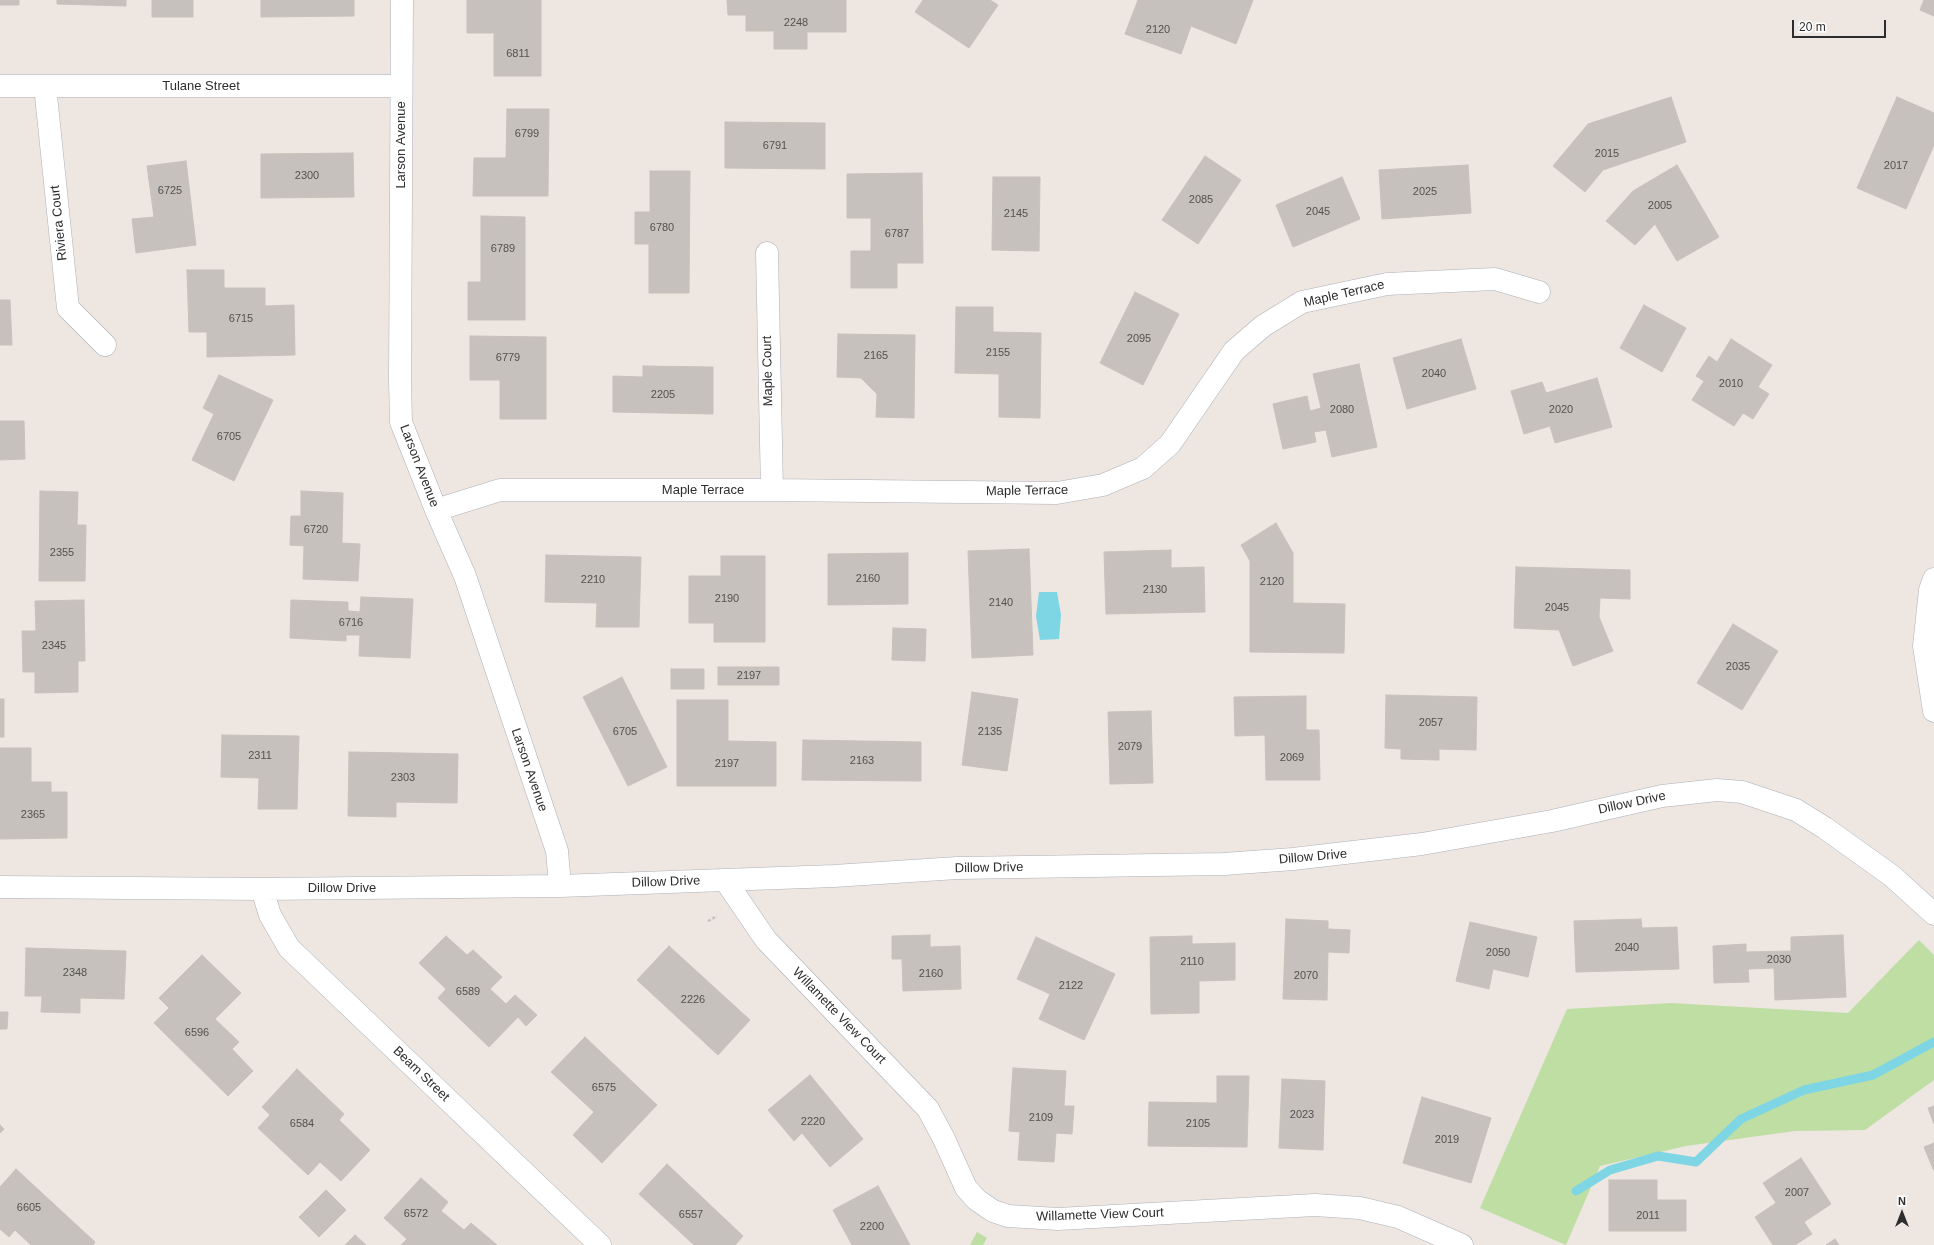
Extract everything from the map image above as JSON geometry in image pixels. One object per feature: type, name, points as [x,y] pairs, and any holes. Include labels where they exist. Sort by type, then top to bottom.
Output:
[{"type":"street","name":"Larson Avenue","points":[[402,0],[400,403],[402,422],[436,510],[465,576],[557,851],[560,886]]},
{"type":"street","name":"Tulane Street","points":[[0,86],[402,86]]},
{"type":"street","name":"Riviera Court","points":[[45,86],[68,308],[105,345]]},
{"type":"street","name":"Maple Court","points":[[767,253],[772,490]]},
{"type":"street","name":"Maple Terrace","points":[[436,510],[500,490],[772,490],[1057,493],[1103,485],[1143,468],[1170,444],[1234,351],[1263,326],[1302,302],[1387,284],[1495,279],[1539,292]]},
{"type":"street","points":[[1934,579],[1930,590],[1924,646],[1931,666],[1934,711]]},
{"type":"street","name":"Dillow Drive","points":[[0,887],[262,889],[560,886],[725,880],[957,868],[1139,867],[1224,864],[1293,859],[1437,842],[1552,821],[1662,796],[1717,790],[1742,792],[1796,810],[1826,828],[1886,872],[1934,914]]},
{"type":"street","name":"Willamette View Court","points":[[725,880],[766,940],[928,1109],[966,1188],[977,1200],[993,1211],[1008,1216],[1058,1219],[1315,1205],[1352,1207],[1398,1217],[1462,1245]]},
{"type":"street","name":"Beam Street","points":[[262,889],[270,915],[289,948],[600,1245]]},
{"type":"green space","points":[[1919,940],[1934,955],[1934,1080],[1865,1130],[1795,1131],[1686,1146],[1600,1166],[1566,1245],[1480,1208],[1567,1009],[1671,1003],[1848,1013]]},
{"type":"green space","points":[[977,1232],[987,1238],[983,1245],[970,1245]]},
{"type":"water","points":[[1039,592],[1057,592],[1061,615],[1059,639],[1040,640],[1036,616]]},
{"type":"building","points":[[0,0],[19,0],[19,5],[0,5]]},
{"type":"building","points":[[57,0],[126,0],[126,6],[57,4]]},
{"type":"building","points":[[152,0],[193,0],[193,17],[152,17]]},
{"type":"building","points":[[261,0],[354,0],[354,16],[261,17]]},
{"type":"building","points":[[467,0],[541,0],[541,76],[494,76],[494,33],[467,33]]},
{"type":"building","points":[[727,0],[846,0],[846,32],[807,32],[807,49],[774,49],[774,31],[746,31],[746,15],[728,15]]},
{"type":"building","points":[[923,0],[990,0],[998,5],[969,48],[915,12]]},
{"type":"building","points":[[1138,0],[1253,0],[1236,44],[1191,26],[1181,54],[1125,34]]},
{"type":"building","points":[[1924,0],[1934,0],[1934,16],[1920,10]]},
{"type":"building","points":[[1671,97],[1686,142],[1603,170],[1585,192],[1553,166],[1588,124]]},
{"type":"building","points":[[1897,97],[1934,113],[1934,145],[1906,209],[1857,188]]},
{"type":"building","points":[[507,109],[549,109],[548,196],[473,196],[474,158],[506,158]]},
{"type":"building","points":[[725,122],[825,123],[825,169],[725,168]]},
{"type":"building","points":[[353,153],[354,197],[261,198],[261,154]]},
{"type":"building","points":[[1205,156],[1241,180],[1198,244],[1162,220]]},
{"type":"building","points":[[186,161],[196,245],[136,253],[132,219],[154,217],[147,166]]},
{"type":"building","points":[[1468,165],[1471,213],[1382,219],[1379,170]]},
{"type":"building","points":[[1677,165],[1719,237],[1677,261],[1655,224],[1635,245],[1606,221],[1633,191]]},
{"type":"building","points":[[650,171],[690,171],[689,293],[649,293],[649,244],[635,244],[635,212],[650,212]]},
{"type":"building","points":[[922,173],[923,263],[897,263],[897,288],[851,288],[851,251],[871,251],[871,218],[847,218],[847,174]]},
{"type":"building","points":[[993,177],[1040,177],[1039,251],[992,250]]},
{"type":"building","points":[[1342,177],[1360,219],[1293,247],[1276,205]]},
{"type":"building","points":[[481,216],[525,217],[525,320],[468,320],[468,282],[481,282]]},
{"type":"building","points":[[187,270],[224,270],[224,288],[265,288],[265,306],[294,305],[295,355],[207,357],[207,332],[189,332]]},
{"type":"building","points":[[1135,292],[1179,314],[1143,385],[1100,363]]},
{"type":"building","points":[[0,300],[10,300],[12,345],[0,345]]},
{"type":"building","points":[[1644,305],[1686,328],[1662,372],[1620,348]]},
{"type":"building","points":[[956,307],[993,307],[993,332],[1041,333],[1040,418],[999,417],[999,374],[955,373]]},
{"type":"building","points":[[838,334],[915,335],[914,418],[876,417],[877,394],[861,378],[837,377]]},
{"type":"building","points":[[470,336],[546,337],[546,419],[500,419],[500,380],[470,380]]},
{"type":"building","points":[[1461,339],[1476,389],[1407,409],[1393,358]]},
{"type":"building","points":[[1731,339],[1772,365],[1758,387],[1769,394],[1753,419],[1743,413],[1734,426],[1692,400],[1704,381],[1696,376],[1709,356],[1717,362]]},
{"type":"building","points":[[1359,364],[1377,447],[1332,457],[1326,430],[1314,432],[1316,442],[1283,449],[1273,404],[1307,396],[1310,411],[1321,408],[1313,374]]},
{"type":"building","points":[[643,366],[713,367],[713,414],[613,412],[613,376],[643,377]]},
{"type":"building","points":[[219,375],[273,400],[234,481],[192,460],[214,414],[203,408]]},
{"type":"building","points":[[1597,378],[1612,427],[1555,443],[1550,426],[1524,434],[1511,391],[1542,382],[1546,393]]},
{"type":"building","points":[[0,421],[24,421],[25,459],[0,460]]},
{"type":"building","points":[[40,491],[78,492],[77,525],[86,525],[85,581],[39,581]]},
{"type":"building","points":[[301,491],[343,493],[342,543],[360,544],[358,581],[303,579],[304,546],[290,545],[291,516],[301,516]]},
{"type":"building","points":[[1276,523],[1293,553],[1293,603],[1345,604],[1344,653],[1250,652],[1250,561],[1241,545]]},
{"type":"building","points":[[1029,549],[1033,655],[972,658],[968,551]]},
{"type":"building","points":[[1171,550],[1171,568],[1204,567],[1205,612],[1106,614],[1104,552]]},
{"type":"building","points":[[908,553],[908,604],[828,605],[828,554]]},
{"type":"building","points":[[546,555],[641,557],[639,627],[596,627],[597,603],[545,602]]},
{"type":"building","points":[[721,556],[765,556],[765,642],[714,642],[714,623],[689,623],[689,576],[721,576]]},
{"type":"building","points":[[1516,567],[1630,570],[1630,599],[1600,598],[1599,617],[1613,651],[1573,666],[1559,630],[1514,628]]},
{"type":"building","points":[[361,597],[413,599],[410,658],[359,656],[360,635],[346,635],[346,641],[290,638],[291,600],[348,602],[348,611],[360,612]]},
{"type":"building","points":[[84,600],[85,661],[78,661],[78,692],[35,693],[35,672],[23,672],[22,631],[36,631],[35,601]]},
{"type":"building","points":[[1733,624],[1778,651],[1742,710],[1697,683]]},
{"type":"building","points":[[893,628],[926,629],[925,661],[892,660]]},
{"type":"building","points":[[718,667],[779,667],[779,685],[718,685]]},
{"type":"building","points":[[671,669],[704,669],[704,689],[671,689]]},
{"type":"building","points":[[622,677],[667,767],[628,786],[583,697]]},
{"type":"building","points":[[972,692],[1018,699],[1007,771],[962,765]]},
{"type":"building","points":[[1386,695],[1477,697],[1476,750],[1439,749],[1439,760],[1401,759],[1401,749],[1385,748]]},
{"type":"building","points":[[1306,696],[1306,730],[1319,730],[1320,780],[1266,780],[1265,735],[1235,736],[1234,697]]},
{"type":"building","points":[[0,699],[4,699],[4,737],[0,737]]},
{"type":"building","points":[[677,700],[728,700],[728,741],[776,742],[776,786],[677,786]]},
{"type":"building","points":[[1151,711],[1153,783],[1110,784],[1108,712]]},
{"type":"building","points":[[222,735],[299,736],[297,809],[258,809],[259,778],[221,777]]},
{"type":"building","points":[[803,740],[921,742],[921,781],[802,780]]},
{"type":"building","points":[[0,748],[31,748],[31,782],[51,782],[51,792],[67,792],[67,838],[0,839]]},
{"type":"building","points":[[349,752],[458,754],[457,803],[396,802],[396,817],[348,816]]},
{"type":"building","points":[[1286,919],[1328,921],[1328,929],[1350,930],[1349,953],[1328,952],[1327,1000],[1283,999]]},
{"type":"building","points":[[1641,919],[1642,928],[1677,927],[1679,969],[1576,972],[1574,921]]},
{"type":"building","points":[[1470,922],[1537,937],[1528,977],[1493,969],[1489,989],[1456,981]]},
{"type":"building","points":[[930,935],[930,947],[960,946],[961,989],[903,991],[902,959],[892,959],[892,936]]},
{"type":"building","points":[[1843,935],[1846,997],[1775,1000],[1774,968],[1748,969],[1749,982],[1714,983],[1713,946],[1746,944],[1746,952],[1791,951],[1791,937]]},
{"type":"building","points":[[446,936],[467,955],[473,950],[502,977],[490,989],[506,1004],[515,995],[537,1015],[526,1026],[518,1017],[489,1047],[438,998],[446,989],[419,963]]},
{"type":"building","points":[[1192,936],[1192,944],[1235,943],[1235,980],[1199,981],[1199,1013],[1151,1014],[1150,937]]},
{"type":"building","points":[[1036,937],[1115,974],[1084,1040],[1039,1019],[1050,994],[1017,979]]},
{"type":"building","points":[[669,946],[750,1020],[718,1055],[637,980]]},
{"type":"building","points":[[26,948],[126,951],[124,999],[80,998],[80,1013],[41,1012],[42,996],[25,996]]},
{"type":"building","points":[[202,955],[241,993],[215,1019],[239,1042],[232,1049],[253,1071],[228,1096],[154,1023],[169,1008],[159,998]]},
{"type":"building","points":[[0,1012],[8,1012],[7,1029],[0,1029]]},
{"type":"building","points":[[585,1037],[657,1105],[602,1163],[573,1135],[594,1112],[551,1072]]},
{"type":"building","points":[[1013,1068],[1066,1071],[1064,1106],[1074,1106],[1072,1134],[1056,1133],[1054,1162],[1018,1160],[1020,1132],[1009,1131]]},
{"type":"building","points":[[297,1069],[344,1114],[339,1120],[370,1150],[341,1181],[320,1162],[308,1175],[258,1128],[270,1115],[262,1107]]},
{"type":"building","points":[[810,1075],[863,1139],[830,1167],[802,1133],[794,1141],[768,1110]]},
{"type":"building","points":[[1217,1076],[1249,1076],[1247,1147],[1148,1146],[1149,1102],[1217,1103]]},
{"type":"building","points":[[1282,1079],[1325,1081],[1323,1150],[1279,1148]]},
{"type":"building","points":[[1422,1097],[1491,1118],[1471,1183],[1403,1163]]},
{"type":"building","points":[[1934,1106],[1934,1124],[1928,1108]]},
{"type":"building","points":[[0,1125],[4,1129],[0,1133]]},
{"type":"building","points":[[1934,1143],[1934,1171],[1924,1147]]},
{"type":"building","points":[[1801,1158],[1831,1204],[1804,1222],[1812,1234],[1795,1245],[1773,1245],[1755,1217],[1776,1203],[1763,1183]]},
{"type":"building","points":[[667,1164],[743,1236],[735,1245],[694,1245],[639,1194]]},
{"type":"building","points":[[16,1169],[95,1242],[93,1245],[31,1245],[15,1230],[9,1237],[0,1229],[0,1187]]},
{"type":"building","points":[[421,1178],[448,1202],[441,1211],[464,1230],[471,1223],[497,1245],[401,1245],[407,1239],[384,1218]]},
{"type":"building","points":[[1609,1180],[1657,1180],[1657,1200],[1686,1200],[1686,1231],[1609,1231]]},
{"type":"building","points":[[878,1186],[910,1245],[852,1245],[833,1210]]},
{"type":"building","points":[[326,1190],[346,1210],[319,1237],[299,1217]]},
{"type":"building","points":[[355,1235],[366,1245],[345,1245]]},
{"type":"building","points":[[1835,1239],[1839,1245],[1826,1245]]},
{"type":"waterway","points":[[1576,1191],[1610,1170],[1658,1156],[1696,1162],[1741,1119],[1804,1090],[1873,1075],[1934,1042]]}]
